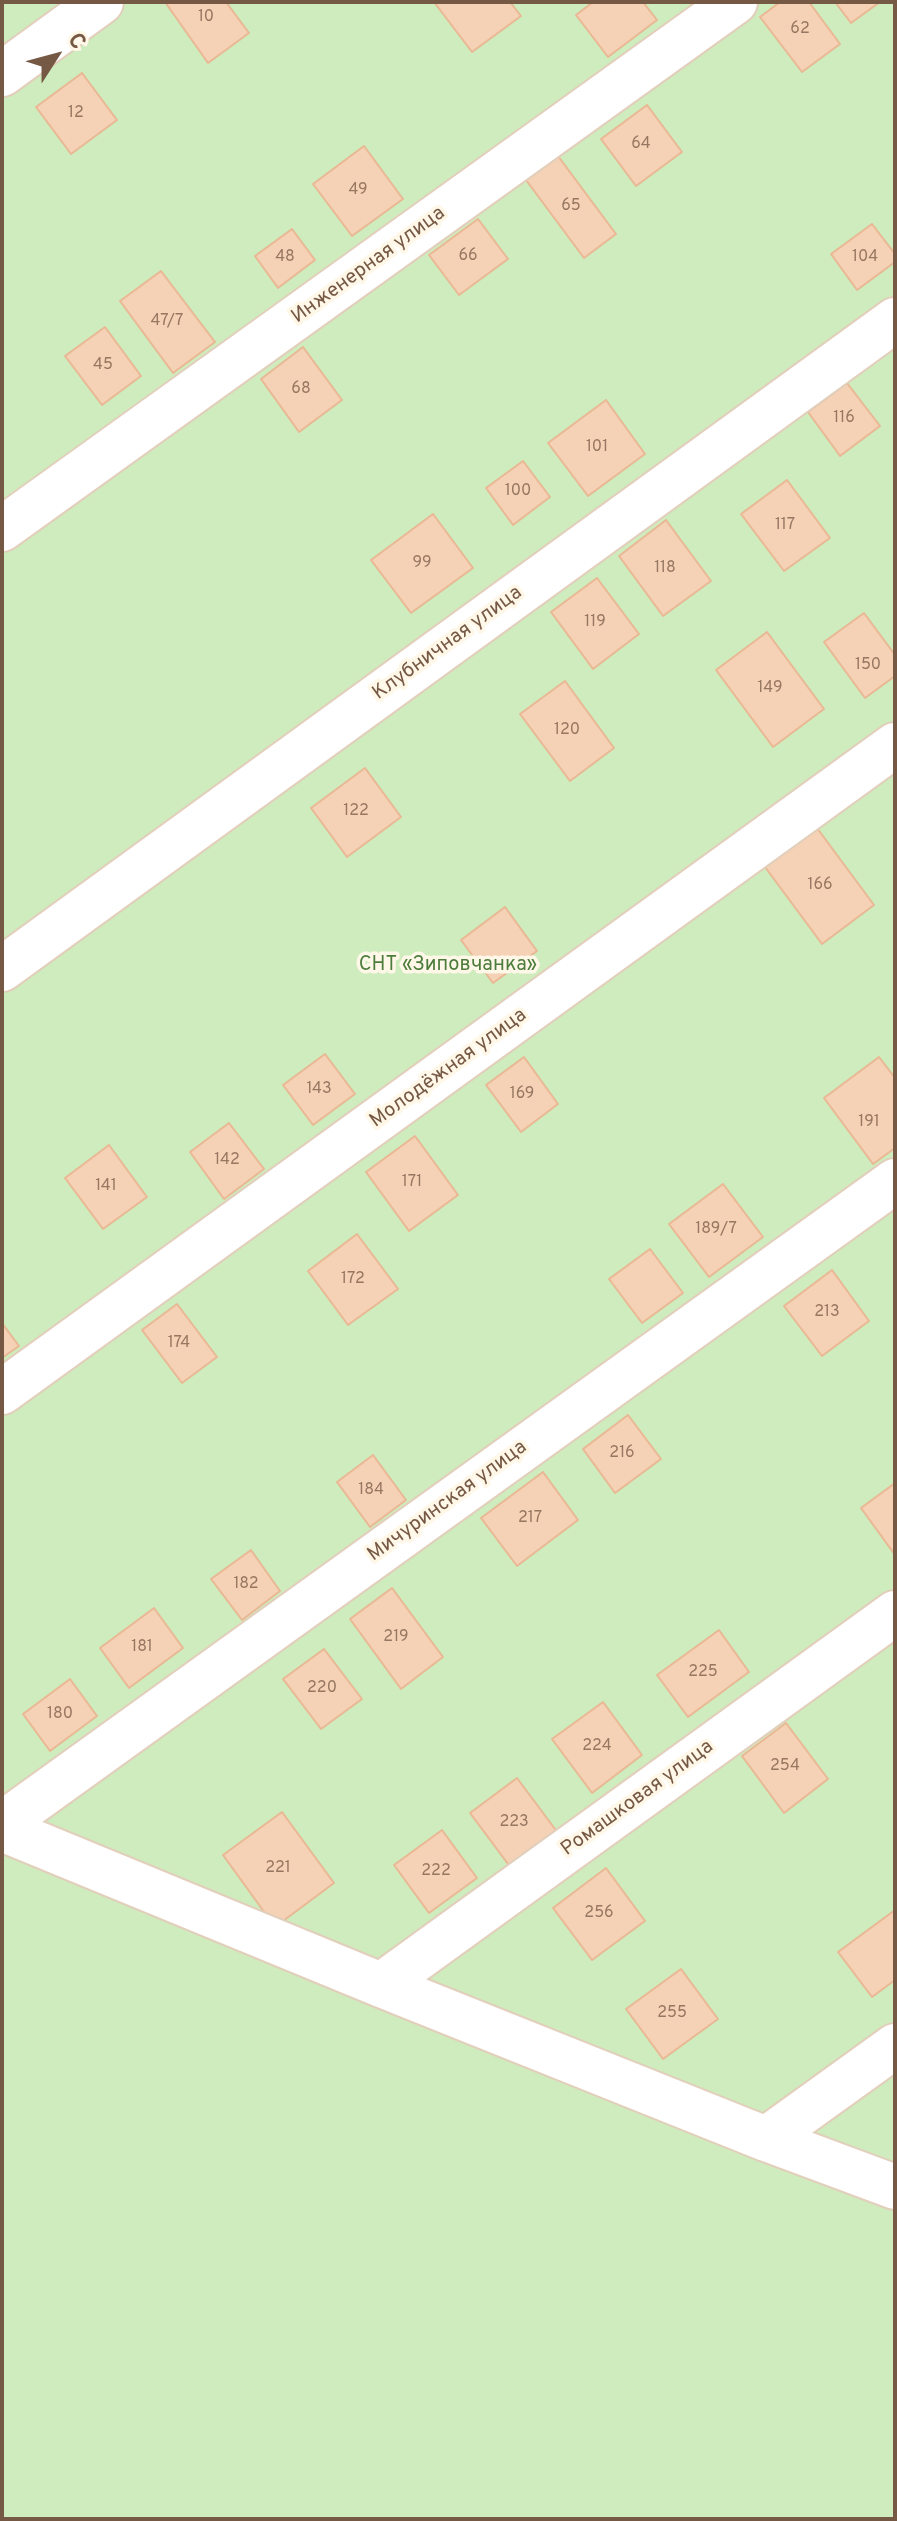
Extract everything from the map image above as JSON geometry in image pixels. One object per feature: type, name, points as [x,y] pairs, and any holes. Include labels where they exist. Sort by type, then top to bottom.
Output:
[{"type":"street","points":[[2,74],[101,2]]},
{"type":"street","name":"Инженерная улица","points":[[2,529],[735,2]]},
{"type":"street","name":"Клубничная улица","points":[[2,969],[895,320]]},
{"type":"street","name":"Молодёжная улица","points":[[2,1392],[895,745]]},
{"type":"street","name":"Мичуринская улица","points":[[2,1827],[895,1181]]},
{"type":"street","name":"Ромашковая улица","points":[[381,1985],[895,1613]]},
{"type":"street","points":[[2,1827],[381,1985],[766,2139],[895,2187]]},
{"type":"street","points":[[766,2139],[895,2046]]},
{"type":"green space","name":"СНТ «Зиповчанка»","points":[[2,2],[895,2],[895,2519],[2,2519]]},
{"type":"building","points":[[165,2],[226,2],[249,33],[208,63]]},
{"type":"building","points":[[434,2],[510,2],[521,16],[472,52]]},
{"type":"building","points":[[593,2],[643,2],[657,20],[608,57],[576,15]]},
{"type":"building","points":[[780,2],[809,2],[840,44],[802,72],[760,17]]},
{"type":"building","points":[[835,2],[880,2],[851,23]]},
{"type":"building","points":[[82,73],[117,120],[71,154],[36,107]]},
{"type":"building","points":[[647,105],[682,152],[636,186],[601,139]]},
{"type":"building","points":[[364,146],[403,199],[352,236],[313,184]]},
{"type":"building","points":[[558,156],[616,234],[584,258],[526,180]]},
{"type":"building","points":[[478,219],[508,259],[459,295],[429,255]]},
{"type":"building","points":[[872,224],[895,254],[895,262],[857,290],[831,254]]},
{"type":"building","points":[[292,229],[315,260],[278,288],[255,256]]},
{"type":"building","points":[[161,271],[215,342],[173,373],[120,301]]},
{"type":"building","points":[[105,327],[141,376],[102,405],[65,356]]},
{"type":"building","points":[[303,347],[342,400],[299,432],[261,379]]},
{"type":"building","points":[[847,383],[880,426],[840,456],[808,412]]},
{"type":"building","points":[[606,400],[645,454],[588,496],[548,443]]},
{"type":"building","points":[[523,461],[550,497],[513,525],[486,488]]},
{"type":"building","points":[[787,480],[830,538],[784,571],[741,514]]},
{"type":"building","points":[[433,514],[473,568],[411,613],[371,560]]},
{"type":"building","points":[[666,520],[711,581],[663,616],[619,556]]},
{"type":"building","points":[[597,578],[639,634],[593,669],[551,612]]},
{"type":"building","points":[[864,613],[895,655],[895,676],[865,698],[824,642]]},
{"type":"building","points":[[767,632],[824,709],[773,747],[716,670]]},
{"type":"building","points":[[565,681],[614,748],[570,781],[520,714]]},
{"type":"building","points":[[365,768],[401,817],[347,857],[311,808]]},
{"type":"building","points":[[817,828],[874,905],[822,944],[765,867]]},
{"type":"building","points":[[505,907],[537,951],[493,983],[461,940]]},
{"type":"building","points":[[325,1054],[355,1094],[313,1125],[283,1085]]},
{"type":"building","points":[[524,1057],[558,1104],[521,1132],[486,1085]]},
{"type":"building","points":[[879,1057],[895,1078],[895,1148],[873,1164],[824,1098]]},
{"type":"building","points":[[229,1123],[264,1169],[224,1199],[190,1152]]},
{"type":"building","points":[[415,1136],[458,1195],[409,1231],[366,1172]]},
{"type":"building","points":[[109,1145],[147,1197],[103,1229],[65,1178]]},
{"type":"building","points":[[723,1184],[763,1237],[709,1277],[669,1224]]},
{"type":"building","points":[[357,1234],[398,1289],[348,1325],[308,1271]]},
{"type":"building","points":[[650,1249],[683,1293],[642,1323],[609,1279]]},
{"type":"building","points":[[832,1270],[869,1321],[822,1356],[784,1306]]},
{"type":"building","points":[[177,1304],[217,1357],[182,1383],[142,1330]]},
{"type":"building","points":[[2,1323],[19,1346],[2,1358]]},
{"type":"building","points":[[628,1415],[661,1459],[615,1493],[583,1449]]},
{"type":"building","points":[[373,1455],[406,1500],[370,1527],[337,1482]]},
{"type":"building","points":[[543,1472],[578,1520],[517,1566],[481,1518]]},
{"type":"building","points":[[895,1483],[895,1555],[861,1508]]},
{"type":"building","points":[[251,1550],[280,1591],[242,1620],[211,1579]]},
{"type":"building","points":[[392,1588],[443,1657],[401,1689],[350,1619]]},
{"type":"building","points":[[154,1608],[183,1648],[129,1688],[100,1648]]},
{"type":"building","points":[[719,1630],[749,1672],[688,1717],[657,1675]]},
{"type":"building","points":[[324,1649],[362,1699],[321,1729],[283,1679]]},
{"type":"building","points":[[70,1679],[97,1716],[50,1751],[23,1714]]},
{"type":"building","points":[[603,1702],[642,1755],[592,1793],[552,1739]]},
{"type":"building","points":[[786,1723],[828,1779],[784,1813],[742,1756]]},
{"type":"building","points":[[517,1778],[558,1833],[511,1868],[470,1813]]},
{"type":"building","points":[[282,1812],[334,1883],[275,1927],[223,1855]]},
{"type":"building","points":[[442,1830],[477,1878],[429,1913],[394,1865]]},
{"type":"building","points":[[606,1868],[645,1921],[592,1960],[553,1908]]},
{"type":"building","points":[[895,1910],[895,1980],[872,1997],[838,1952]]},
{"type":"building","points":[[681,1969],[718,2019],[663,2059],[626,2009]]}]
